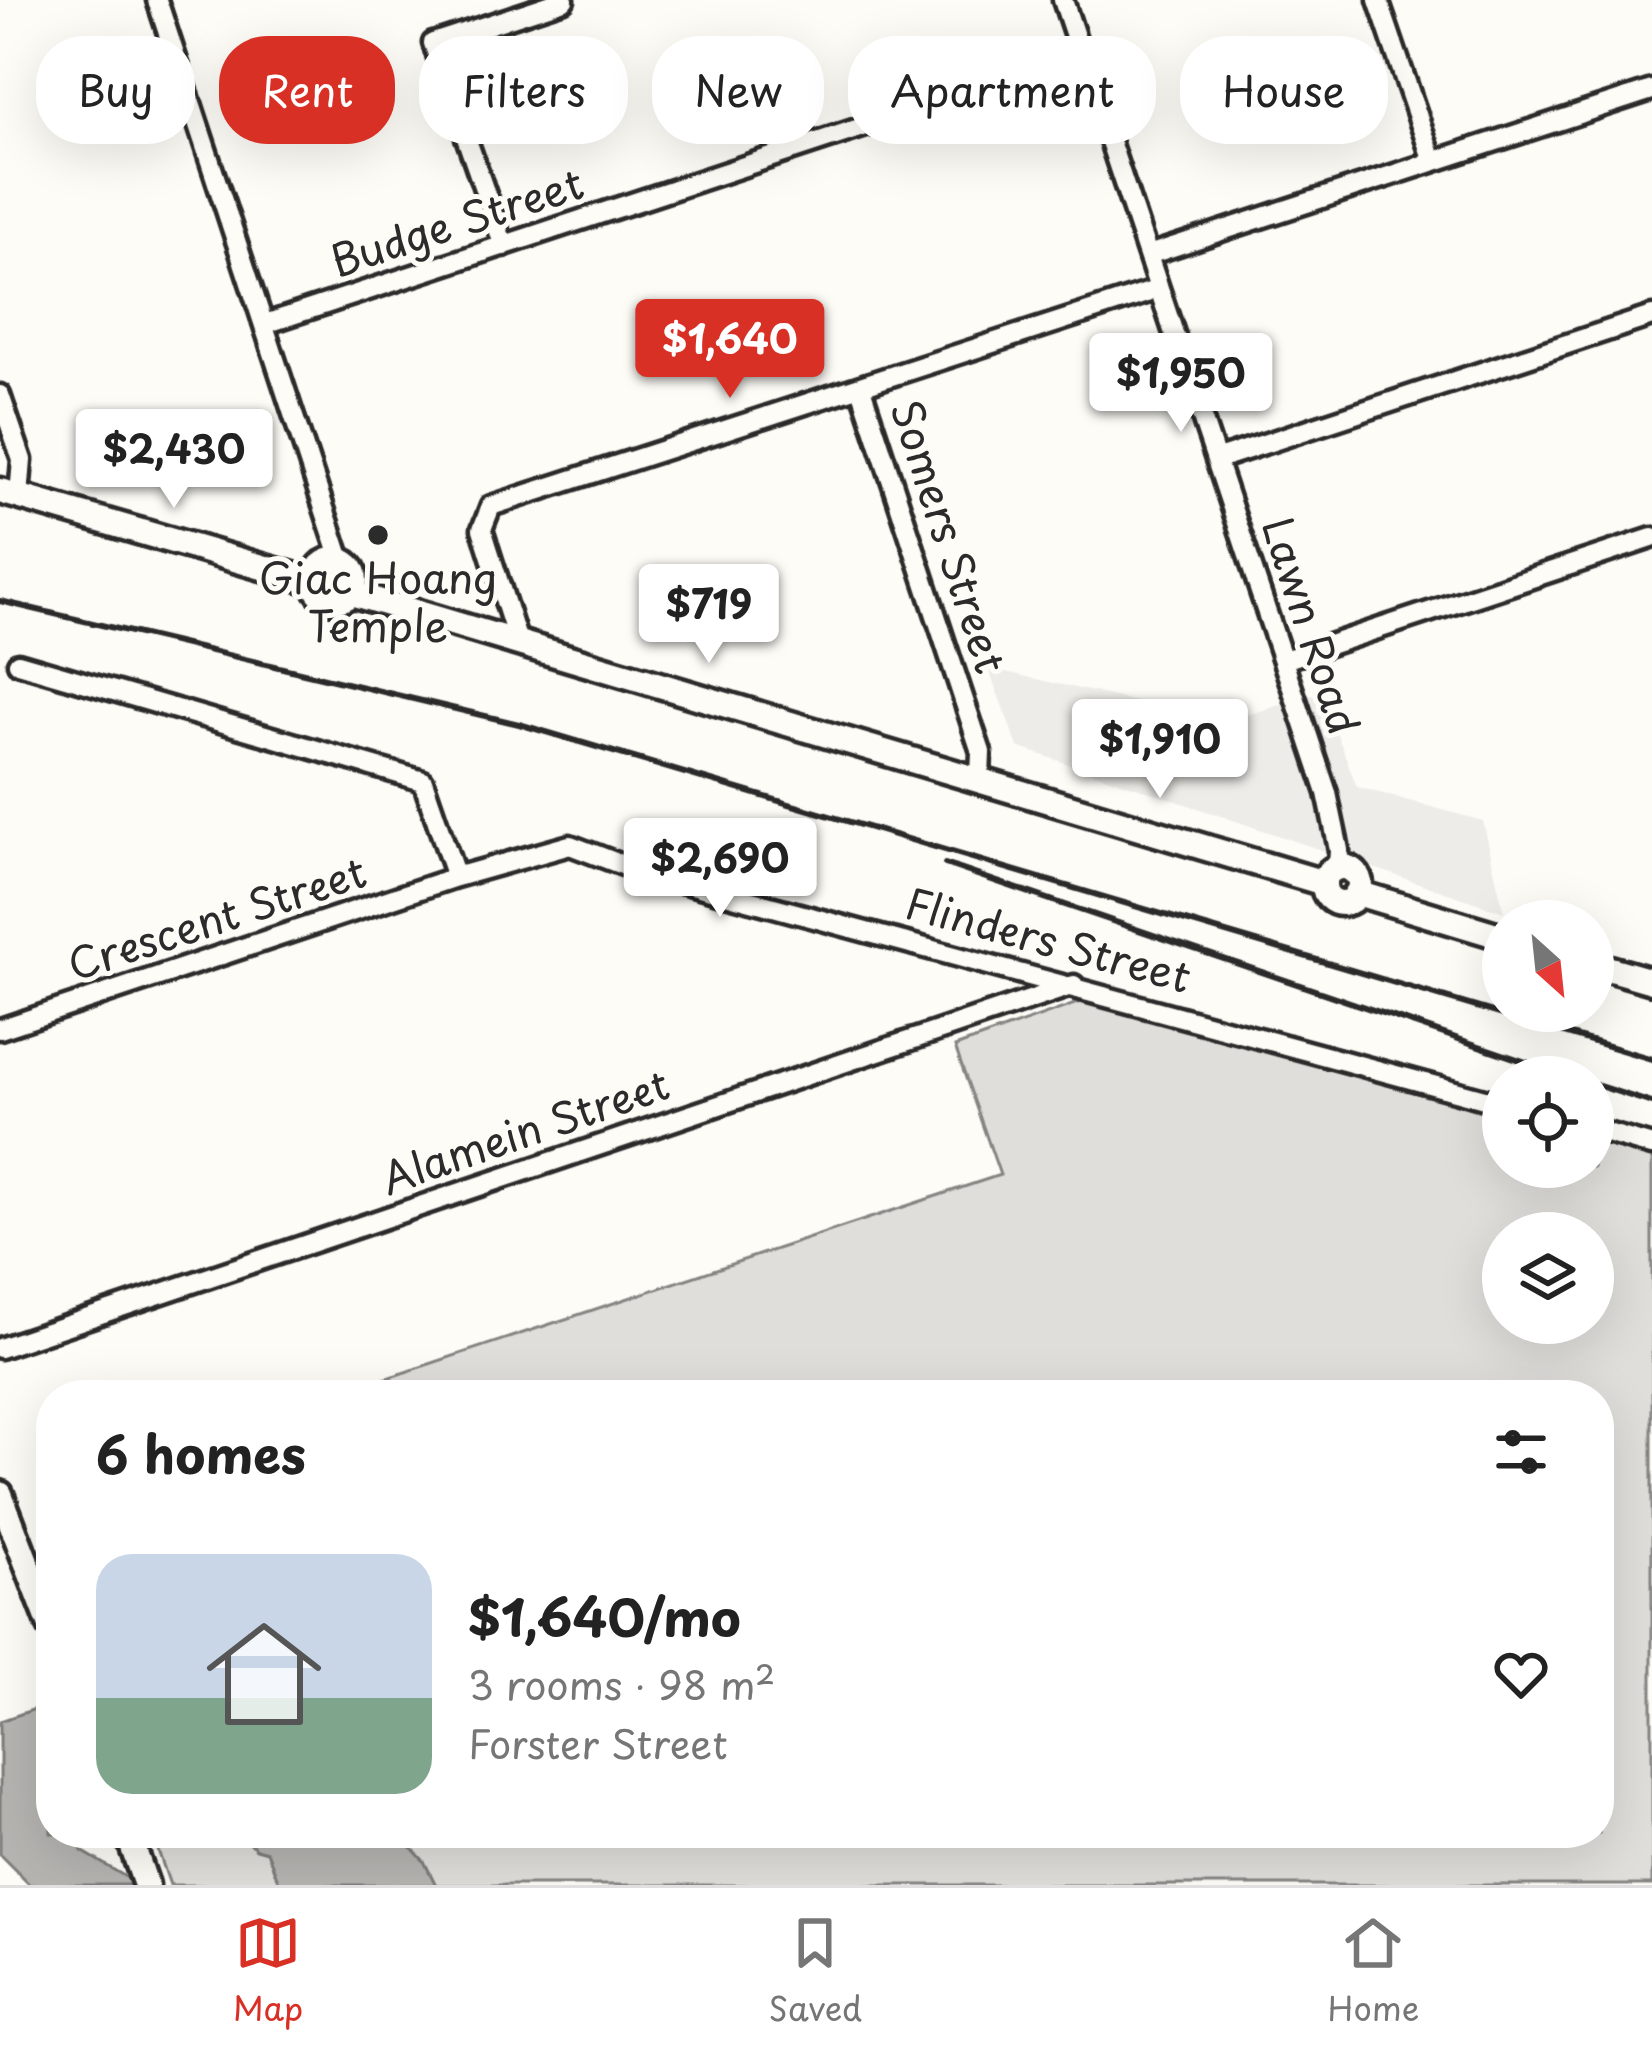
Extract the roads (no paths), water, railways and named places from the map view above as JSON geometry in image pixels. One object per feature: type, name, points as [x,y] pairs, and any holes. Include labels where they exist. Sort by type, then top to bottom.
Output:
[{"type":"main road","points":[[10,494],[314,582],[326,599],[340,600],[351,593],[355,574],[341,560],[322,564],[314,582]]},
{"type":"main road","points":[[351,593],[980,778],[1331,875],[1354,872],[1358,893],[1482,931]]},
{"type":"main road","points":[[1614,970],[1652,981]]},
{"type":"main road","points":[[0,1494],[36,1587]]},
{"type":"main road","points":[[133,1848],[146,1885]]},
{"type":"street","points":[[157,0],[341,560]]},
{"type":"street","points":[[504,246],[433,43],[564,0]]},
{"type":"street","name":"Lawn Road","points":[[1063,0],[1075,36]]},
{"type":"street","points":[[1378,0],[1433,161]]},
{"type":"street","points":[[1148,255],[1652,90]]},
{"type":"street","name":"Budge Street","points":[[265,324],[848,132]]},
{"type":"street","name":"Lawn Road","points":[[1111,144],[1327,793],[1340,850],[1331,875]]},
{"type":"street","points":[[518,642],[482,529],[491,506],[1159,289]]},
{"type":"street","points":[[1219,459],[1652,316]]},
{"type":"street","name":"Somers Street","points":[[861,388],[981,752],[980,778]]},
{"type":"street","points":[[0,395],[22,460],[10,494]]},
{"type":"street","points":[[1284,660],[1652,538]]},
{"type":"street","points":[[18,663],[423,781],[456,877]]},
{"type":"street","name":"Flinders Street","points":[[456,877],[570,845],[633,869],[1482,1098]]},
{"type":"street","name":"Crescent Street","points":[[0,1028],[456,877]]},
{"type":"street","name":"Alamein Street","points":[[0,1348],[1074,985]]},
{"type":"street","points":[[1614,1135],[1652,1146]]},
{"type":"railway","points":[[0,601],[519,724],[1652,1059]]},
{"type":"railway","points":[[945,864],[1508,1056]]},
{"type":"railway","points":[[1614,1091],[1652,1103]]},
{"type":"place","name":"Giac Hoang Temple","points":[[378,535]]}]
